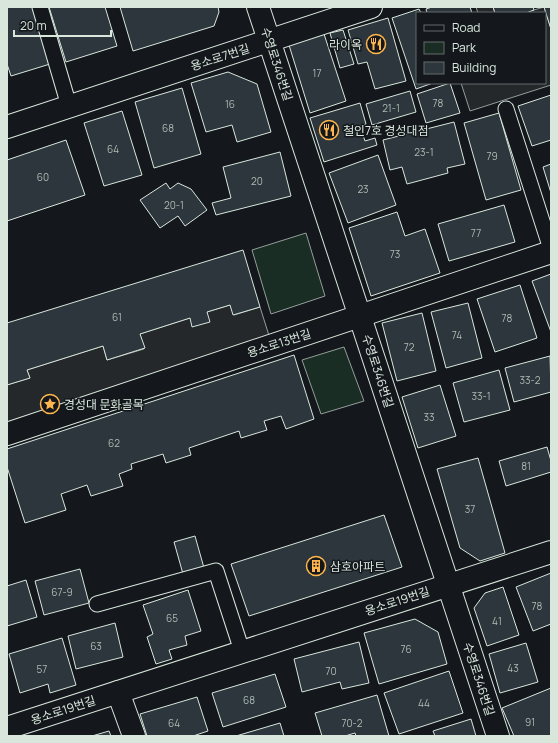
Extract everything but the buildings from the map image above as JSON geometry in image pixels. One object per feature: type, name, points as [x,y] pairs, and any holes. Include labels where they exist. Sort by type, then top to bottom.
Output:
[{"type":"street","name":"수영로346번길","points":[[258,7],[498,736]]},
{"type":"street","name":"용소로7번길","points":[[7,127],[371,7]]},
{"type":"street","name":"용소로13번길","points":[[7,434],[551,252]]},
{"type":"street","name":"용소로19번길","points":[[7,728],[448,584],[551,552]]},
{"type":"street","points":[[118,692],[134,736]]},
{"type":"lane","points":[[40,7],[69,106]]},
{"type":"lane","points":[[506,109],[551,249]]},
{"type":"lane","points":[[97,604],[216,571],[242,651]]},
{"type":"green space","points":[[306,233],[325,296],[271,314],[252,250]]},
{"type":"green space","points":[[344,347],[364,401],[321,414],[302,360]]},
{"type":"shaded area","points":[[476,7],[493,7],[495,12],[478,12]]},
{"type":"shaded area","points":[[544,7],[546,12],[527,12]]},
{"type":"shaded area","points":[[546,13],[551,29],[551,85],[470,111],[461,84],[546,84]]},
{"type":"shaded area","points":[[230,305],[234,315],[260,307],[272,345],[7,434],[7,385],[30,378],[27,370],[103,346],[107,360],[144,349],[140,334],[190,318],[193,326],[207,312]]},
{"type":"place","name":"라이옥","points":[[376,44]]},
{"type":"place","name":"철인7호 경성대점","points":[[329,130]]},
{"type":"place","name":"경성대 문화골목","points":[[50,404]]},
{"type":"place","name":"삼호아파트","points":[[316,566]]}]
